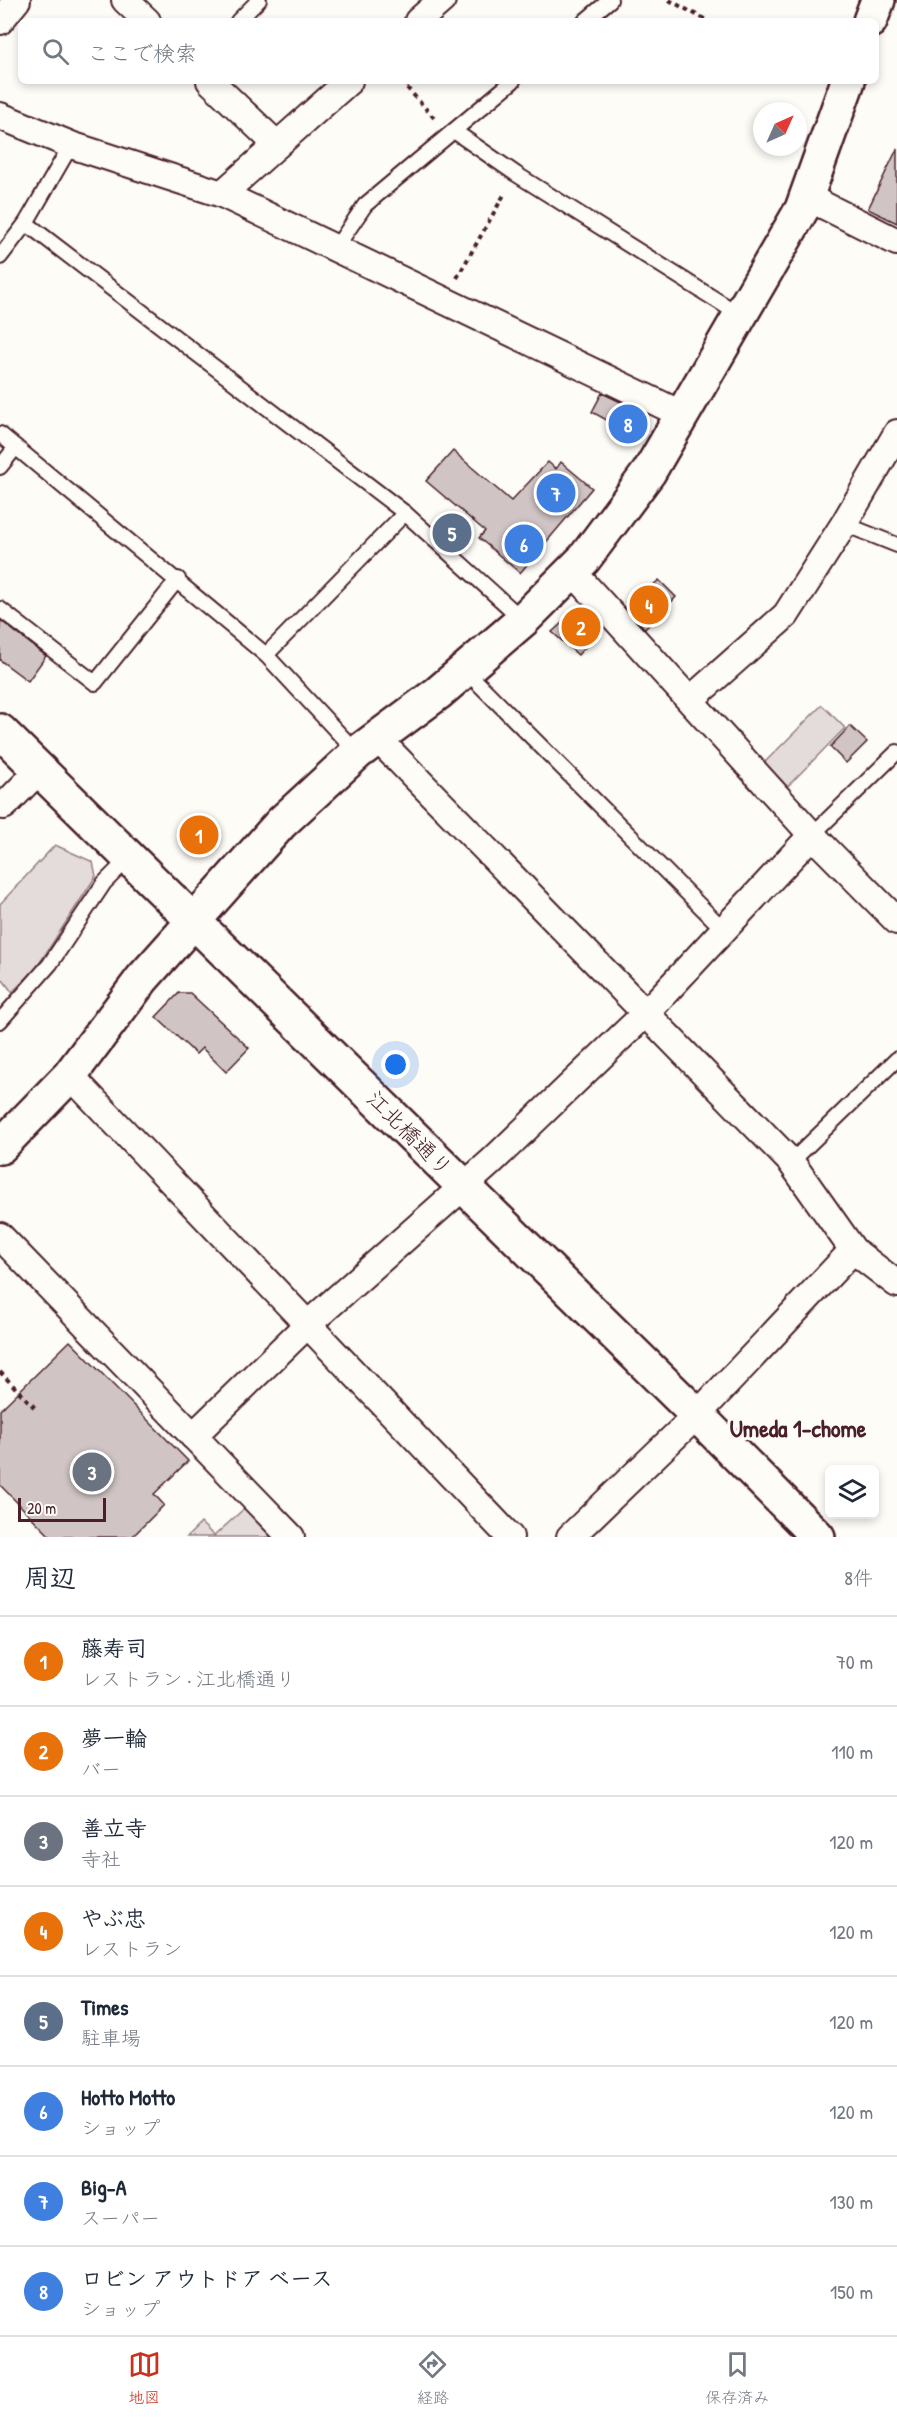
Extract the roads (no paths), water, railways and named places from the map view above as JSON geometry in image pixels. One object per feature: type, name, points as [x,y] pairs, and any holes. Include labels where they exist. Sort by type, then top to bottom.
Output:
[{"type":"street","points":[[0,21],[17,0]]},
{"type":"street","points":[[125,0],[144,18]]},
{"type":"street","points":[[421,18],[442,0]]},
{"type":"street","points":[[871,18],[878,0]]},
{"type":"street","points":[[213,84],[277,145]]},
{"type":"street","points":[[222,194],[346,84]]},
{"type":"street","points":[[0,1147],[70,1075],[142,979],[281,823],[367,746],[465,670],[523,620],[573,572],[649,472],[777,254],[807,196],[847,84]]},
{"type":"street","points":[[0,116],[71,145],[222,194],[681,414]]},
{"type":"street","points":[[807,196],[897,242]]},
{"type":"street","points":[[690,700],[786,615],[844,524],[897,433]]},
{"type":"street","points":[[573,572],[812,835],[897,921]]},
{"type":"street","name":"江北橋通り","points":[[0,731],[697,1415],[812,1535]]},
{"type":"street","points":[[367,746],[646,1013],[791,1162],[854,1250],[897,1284]]},
{"type":"street","points":[[0,804],[4,806],[39,770]]},
{"type":"street","points":[[193,1436],[307,1325],[463,1186],[646,1013],[812,835]]},
{"type":"street","points":[[70,1075],[510,1537]]},
{"type":"street","points":[[0,1236],[291,1537]]},
{"type":"street","points":[[570,1537],[697,1415],[854,1250]]},
{"type":"lane","points":[[241,18],[259,0]]},
{"type":"lane","points":[[589,18],[610,0]]},
{"type":"lane","points":[[335,249],[365,205],[509,84]]},
{"type":"lane","points":[[452,133],[740,315]]},
{"type":"lane","points":[[0,257],[26,224],[71,145]]},
{"type":"lane","points":[[26,224],[405,513],[523,620]]},
{"type":"lane","points":[[0,434],[178,579],[367,746]]},
{"type":"lane","points":[[0,467],[15,447]]},
{"type":"lane","points":[[266,655],[405,513]]},
{"type":"lane","points":[[844,524],[897,545]]},
{"type":"lane","points":[[0,609],[95,683],[178,579]]},
{"type":"lane","points":[[465,670],[724,930]]},
{"type":"lane","points":[[812,835],[894,762]]},
{"type":"lane","points":[[0,1021],[50,964],[104,883],[129,858]]},
{"type":"lane","points":[[791,1162],[894,1069]]},
{"type":"place","name":"ロビン アウトドア ベース","points":[[628,424]]},
{"type":"place","name":"Big-A","points":[[556,493]]},
{"type":"place","name":"Times","points":[[452,533]]},
{"type":"place","name":"Hotto Motto","points":[[524,544]]},
{"type":"place","name":"やぶ忠","points":[[649,605]]},
{"type":"place","name":"夢一輪","points":[[581,627]]},
{"type":"place","name":"藤寿司","points":[[199,835]]},
{"type":"place","name":"善立寺","points":[[92,1472]]},
{"type":"district","name":"Umeda 1-chome","points":[[798,1428]]}]
